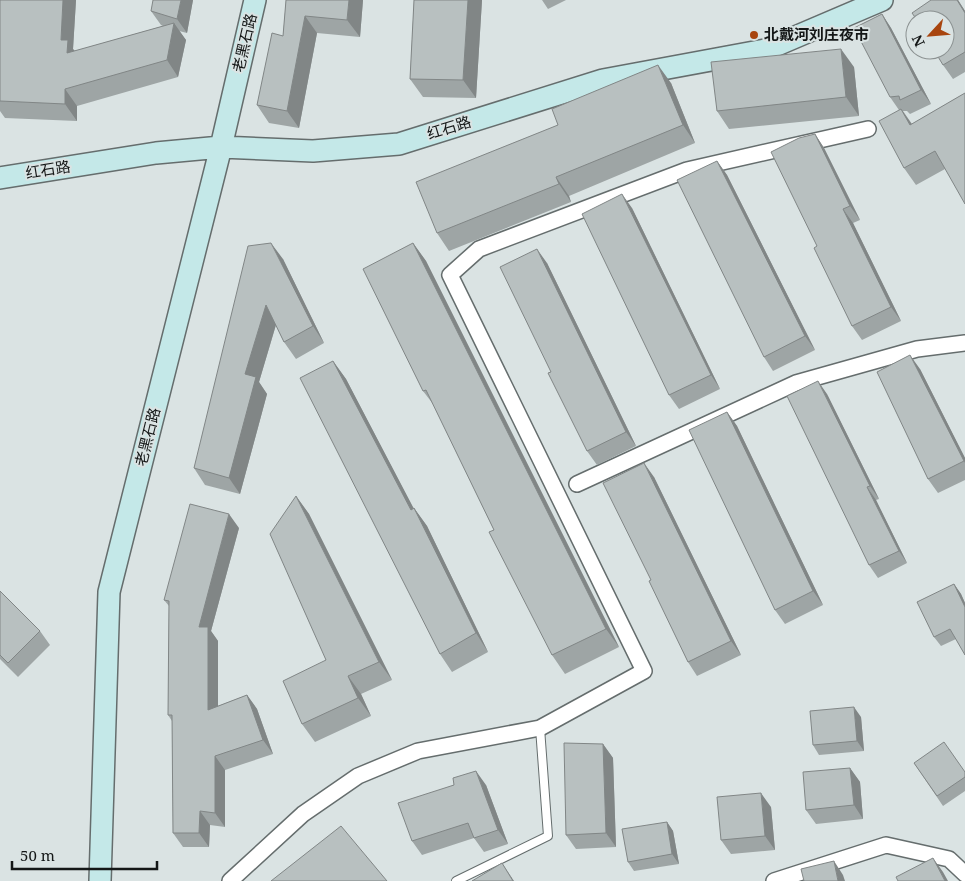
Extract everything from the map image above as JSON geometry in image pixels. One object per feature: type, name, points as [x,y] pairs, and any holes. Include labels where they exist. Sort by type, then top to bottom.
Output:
[{"type":"street","name":"老黑石路","points":[[100,881],[109,592],[221,147],[255,0]]},
{"type":"street","name":"红石路","points":[[0,178],[156,153],[221,147],[313,151],[399,144],[603,80],[765,50],[882,0]]},
{"type":"street","points":[[230,881],[303,814],[358,776],[418,751],[540,728],[644,671],[450,275],[479,249],[687,170],[868,129]]},
{"type":"street","points":[[577,484],[796,383],[917,349],[965,343]]},
{"type":"street","points":[[774,881],[886,845],[949,859],[965,874]]},
{"type":"lane","points":[[456,881],[548,836],[540,728]]},
{"type":"building","points":[[0,0],[63,0],[61,40],[68,40],[67,53],[174,23],[167,60],[65,89],[65,104],[0,101]]},
{"type":"building","points":[[153,0],[181,0],[177,19],[151,11]]},
{"type":"building","points":[[286,0],[349,0],[347,20],[305,16],[287,111],[257,105],[272,33],[283,36]]},
{"type":"building","points":[[414,0],[468,0],[463,80],[410,79]]},
{"type":"building","points":[[931,0],[957,0],[965,13],[965,52],[955,58],[955,10],[916,10]]},
{"type":"building","points":[[882,14],[921,90],[900,100],[899,96],[890,97],[854,28]]},
{"type":"building","points":[[841,49],[846,97],[717,111],[711,62]]},
{"type":"building","points":[[940,60],[951,60],[943,65]]},
{"type":"building","points":[[658,65],[683,125],[556,177],[559,184],[437,233],[416,182],[558,125],[552,109]]},
{"type":"building","points":[[965,93],[965,204],[935,151],[904,168],[879,121],[901,109],[910,125]]},
{"type":"building","points":[[815,134],[850,206],[843,209],[891,307],[852,326],[814,248],[817,246],[771,152],[799,138]]},
{"type":"building","points":[[717,161],[805,336],[764,357],[677,180]]},
{"type":"building","points":[[622,194],[711,375],[669,395],[582,214]]},
{"type":"building","points":[[271,243],[313,326],[284,342],[266,305],[245,374],[256,377],[229,478],[194,468],[248,246]]},
{"type":"building","points":[[413,243],[606,629],[552,655],[489,532],[494,530],[426,390],[423,391],[363,269]]},
{"type":"building","points":[[537,249],[626,432],[587,451],[548,373],[551,372],[500,267]]},
{"type":"building","points":[[910,355],[964,461],[928,479],[877,372]]},
{"type":"building","points":[[333,361],[411,510],[414,508],[476,633],[440,654],[300,378]]},
{"type":"building","points":[[818,381],[870,486],[867,487],[899,551],[869,565],[787,396]]},
{"type":"building","points":[[727,412],[813,591],[775,610],[689,430]]},
{"type":"building","points":[[644,463],[731,641],[688,662],[649,581],[651,580],[603,483]]},
{"type":"building","points":[[296,496],[379,662],[348,676],[358,698],[302,724],[283,681],[326,660],[270,534]]},
{"type":"building","points":[[190,504],[229,514],[199,627],[208,627],[208,710],[247,695],[263,740],[215,756],[215,813],[200,811],[199,833],[173,833],[172,715],[168,715],[169,601],[164,600]]},
{"type":"building","points":[[954,584],[965,607],[965,655],[950,629],[934,637],[917,602]]},
{"type":"building","points":[[0,591],[40,631],[8,663],[0,655]]},
{"type":"building","points":[[854,707],[857,741],[813,745],[810,711]]},
{"type":"building","points":[[944,742],[965,772],[965,777],[937,796],[914,763]]},
{"type":"building","points":[[564,743],[603,744],[606,833],[566,835]]},
{"type":"building","points":[[850,768],[854,805],[806,810],[803,772]]},
{"type":"building","points":[[476,771],[498,830],[474,838],[468,823],[412,841],[398,803],[454,785],[453,778]]},
{"type":"building","points":[[761,793],[765,836],[721,840],[717,797]]},
{"type":"building","points":[[667,822],[672,854],[628,862],[622,829]]},
{"type":"building","points":[[341,826],[387,881],[271,881]]},
{"type":"building","points":[[933,858],[945,881],[898,881],[896,877]]},
{"type":"building","points":[[834,861],[838,881],[804,881],[801,869]]},
{"type":"building","points":[[502,863],[513,881],[472,881]]},
{"type":"place","name":"北戴河刘庄夜市","points":[[754,35]]}]
